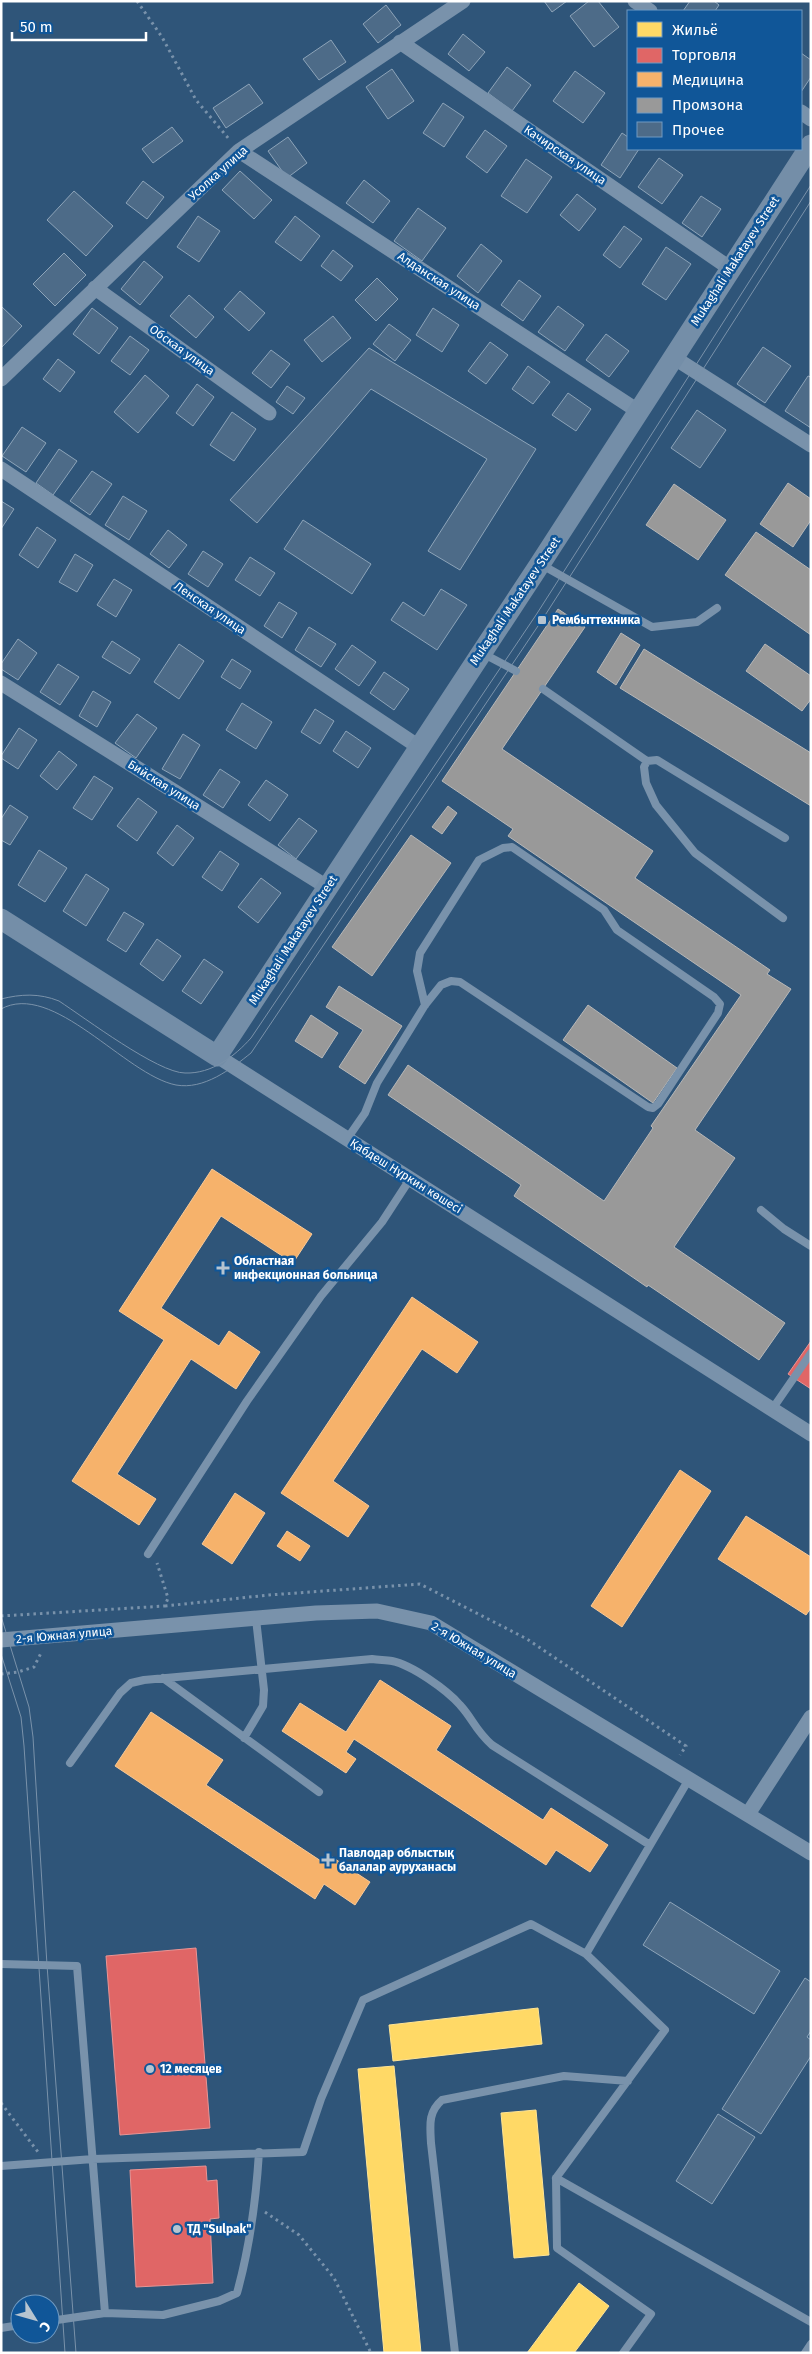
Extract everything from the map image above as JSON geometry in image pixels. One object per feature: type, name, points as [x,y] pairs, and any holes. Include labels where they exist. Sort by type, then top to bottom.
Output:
[{"type":"main road","name":"Mukaghali Makatayev Street","points":[[217,1056],[480,652],[540,564],[811,145]]},
{"type":"main road","name":"Қабдеш Нұркин көшесі","points":[[1,919],[217,1056]]},
{"type":"street","name":"Усолка улица","points":[[1,379],[239,151],[463,1]]},
{"type":"street","points":[[635,1],[648,10]]},
{"type":"street","name":"Качирская улица","points":[[400,42],[731,268]]},
{"type":"street","name":"Алданская улица","points":[[239,151],[638,411]]},
{"type":"street","name":"Обская улица","points":[[95,288],[269,413]]},
{"type":"street","points":[[673,357],[811,445]]},
{"type":"street","name":"Ленская улица","points":[[1,469],[419,747]]},
{"type":"street","name":"Бийская улица","points":[[1,683],[327,887]]},
{"type":"street","name":"Қабдеш Нұркин көшесі","points":[[217,1056],[773,1408],[811,1434]]},
{"type":"street","name":"2-я Южная улица","points":[[1,1640],[316,1613],[377,1611],[431,1623],[811,1853]]},
{"type":"street","points":[[748,1814],[811,1717]]},
{"type":"lane","points":[[540,564],[652,627],[697,622],[717,608]]},
{"type":"lane","points":[[480,652],[516,671]]},
{"type":"lane","points":[[543,689],[647,761],[657,760],[785,838]]},
{"type":"lane","points":[[647,761],[644,767],[646,783],[656,805],[695,853],[783,918]]},
{"type":"lane","points":[[346,1139],[365,1113],[377,1083],[425,1005],[441,985],[451,981],[460,982],[639,1102],[653,1108],[658,1104],[718,1013],[720,1004],[714,996],[617,930],[604,910],[512,847],[503,848],[479,860],[420,953],[417,971],[425,1005]]},
{"type":"lane","points":[[148,1554],[253,1393],[321,1296],[382,1222],[410,1179]]},
{"type":"lane","points":[[761,1210],[784,1229],[811,1246]]},
{"type":"lane","points":[[773,1408],[811,1354]]},
{"type":"lane","points":[[244,1738],[263,1706],[264,1690],[256,1619]]},
{"type":"lane","points":[[70,1763],[120,1693],[131,1684],[163,1678],[372,1659],[392,1661],[411,1669],[448,1694],[462,1706],[479,1734],[492,1744],[650,1846]]},
{"type":"lane","points":[[163,1678],[319,1792]]},
{"type":"lane","points":[[586,1954],[689,1779]]},
{"type":"lane","points":[[1,2166],[46,2162],[259,2152],[303,2152],[321,2099],[362,2000],[532,1924],[586,1954],[665,2030],[556,2178],[557,2248],[651,2314],[623,2353]]},
{"type":"lane","points":[[1,1964],[77,1966],[105,2313]]},
{"type":"lane","points":[[455,2353],[431,2143],[430,2118],[432,2111],[442,2100],[564,2076],[628,2081]]},
{"type":"lane","points":[[60,2320],[105,2313],[163,2315],[219,2301],[237,2293],[248,2254],[256,2207],[259,2152]]},
{"type":"lane","points":[[556,2178],[811,2322]]},
{"type":"lane","points":[[806,2353],[811,2344]]},
{"type":"path","points":[[137,1],[162,37],[196,100],[239,151]]},
{"type":"path","points":[[1,1616],[165,1606],[168,1598],[156,1562],[148,1554]]},
{"type":"path","points":[[1,2103],[46,2162]]},
{"type":"path","points":[[256,2207],[299,2235],[334,2278],[371,2353]]},
{"type":"building: Жильё","points":[[538,2008],[542,2044],[393,2061],[389,2025]]},
{"type":"building: Жильё","points":[[394,2066],[421,2353],[384,2353],[358,2069]]},
{"type":"building: Жильё","points":[[536,2110],[549,2255],[514,2258],[501,2113]]},
{"type":"building: Жильё","points":[[579,2283],[609,2306],[574,2353],[527,2353]]},
{"type":"building: Торговля","points":[[811,1341],[811,1389],[788,1374]]},
{"type":"building: Торговля","points":[[196,1948],[210,2128],[120,2135],[106,1956]]},
{"type":"building: Торговля","points":[[206,2166],[207,2181],[217,2180],[219,2218],[210,2219],[213,2283],[136,2287],[130,2170]]},
{"type":"building: Медицина","points":[[212,1169],[312,1234],[293,1263],[221,1216],[161,1308],[219,1346],[229,1331],[260,1352],[236,1389],[191,1359],[117,1474],[156,1499],[139,1525],[72,1481],[164,1340],[119,1311]]},
{"type":"building: Медицина","points":[[412,1297],[478,1342],[457,1373],[422,1349],[333,1481],[369,1506],[348,1537],[281,1493]]},
{"type":"building: Медицина","points":[[680,1470],[711,1491],[622,1627],[591,1606]]},
{"type":"building: Медицина","points":[[235,1493],[265,1513],[232,1564],[202,1544]]},
{"type":"building: Медицина","points":[[746,1516],[811,1557],[811,1608],[806,1615],[718,1559]]},
{"type":"building: Медицина","points":[[287,1531],[310,1546],[300,1561],[277,1546]]},
{"type":"building: Медицина","points":[[380,1680],[451,1726],[436,1750],[543,1820],[551,1808],[608,1845],[590,1872],[556,1850],[546,1865],[354,1739],[346,1752],[356,1759],[346,1773],[282,1731],[300,1703],[346,1732]]},
{"type":"building: Медицина","points":[[151,1712],[223,1760],[206,1785],[327,1865],[332,1857],[370,1882],[355,1905],[324,1884],[315,1899],[115,1766]]},
{"type":"building: Промзона","points":[[788,483],[811,499],[811,520],[793,547],[760,524]]},
{"type":"building: Промзона","points":[[674,484],[726,520],[698,560],[646,525]]},
{"type":"building: Промзона","points":[[756,532],[811,570],[811,635],[725,575]]},
{"type":"building: Промзона","points":[[558,609],[585,627],[502,749],[653,851],[635,878],[770,970],[767,974],[791,989],[695,1130],[735,1158],[674,1247],[785,1323],[759,1360],[648,1285],[647,1287],[514,1196],[521,1185],[388,1095],[408,1065],[604,1201],[653,1128],[651,1126],[741,995],[508,836],[513,829],[442,781]]},
{"type":"building: Промзона","points":[[621,633],[640,645],[616,685],[597,672]]},
{"type":"building: Промзона","points":[[765,644],[811,676],[811,699],[802,711],[746,671]]},
{"type":"building: Промзона","points":[[644,649],[811,753],[811,806],[620,688]]},
{"type":"building: Промзона","points":[[448,806],[457,813],[442,834],[432,827]]},
{"type":"building: Промзона","points":[[411,835],[451,863],[372,976],[332,947]]},
{"type":"building: Промзона","points":[[339,986],[402,1026],[365,1084],[339,1067],[363,1030],[326,1007]]},
{"type":"building: Промзона","points":[[588,1005],[677,1068],[653,1103],[563,1040]]},
{"type":"building: Промзона","points":[[311,1015],[338,1033],[322,1058],[295,1041]]},
{"type":"building: Прочее","points":[[544,1],[567,1],[552,12]]},
{"type":"building: Прочее","points":[[589,1],[598,1],[619,27],[594,47],[570,16]]},
{"type":"building: Прочее","points":[[690,1],[714,1],[719,5],[716,10],[684,10]]},
{"type":"building: Прочее","points":[[386,5],[401,25],[378,43],[363,24]]},
{"type":"building: Прочее","points":[[463,34],[485,52],[469,71],[448,54]]},
{"type":"building: Прочее","points":[[331,40],[346,62],[319,80],[303,59]]},
{"type":"building: Прочее","points":[[802,54],[811,60],[811,77],[802,90]]},
{"type":"building: Прочее","points":[[507,67],[531,85],[512,111],[488,93]]},
{"type":"building: Прочее","points":[[392,69],[414,101],[388,119],[366,87]]},
{"type":"building: Прочее","points":[[575,71],[605,93],[583,123],[553,101]]},
{"type":"building: Прочее","points":[[249,84],[263,103],[226,128],[213,108]]},
{"type":"building: Прочее","points":[[443,103],[464,117],[444,147],[423,133]]},
{"type":"building: Прочее","points":[[172,127],[183,141],[153,163],[142,149]]},
{"type":"building: Прочее","points":[[485,130],[507,146],[487,173],[466,157]]},
{"type":"building: Прочее","points":[[622,133],[627,136],[627,150],[638,150],[620,178],[601,165]]},
{"type":"building: Прочее","points":[[288,137],[307,163],[287,178],[268,151]]},
{"type":"building: Прочее","points":[[659,158],[683,175],[662,204],[638,187]]},
{"type":"building: Прочее","points":[[526,159],[552,177],[527,213],[501,196]]},
{"type":"building: Прочее","points":[[240,171],[272,200],[254,219],[222,190]]},
{"type":"building: Прочее","points":[[364,180],[390,201],[373,223],[346,203]]},
{"type":"building: Прочее","points":[[143,181],[164,197],[147,219],[126,203]]},
{"type":"building: Прочее","points":[[74,191],[113,226],[86,256],[47,220]]},
{"type":"building: Прочее","points":[[577,194],[596,209],[579,231],[560,215]]},
{"type":"building: Прочее","points":[[701,196],[721,209],[702,237],[682,223]]},
{"type":"building: Прочее","points":[[418,208],[446,228],[422,261],[394,241]]},
{"type":"building: Прочее","points":[[198,216],[220,231],[199,262],[177,247]]},
{"type":"building: Прочее","points":[[295,216],[320,236],[301,261],[275,242]]},
{"type":"building: Прочее","points":[[624,226],[642,239],[620,268],[603,255]]},
{"type":"building: Прочее","points":[[481,244],[502,261],[478,293],[457,276]]},
{"type":"building: Прочее","points":[[666,247],[691,264],[666,300],[642,284]]},
{"type":"building: Прочее","points":[[333,250],[353,266],[341,281],[321,266]]},
{"type":"building: Прочее","points":[[64,253],[86,275],[55,306],[33,284]]},
{"type":"building: Прочее","points":[[144,261],[163,277],[140,305],[121,289]]},
{"type":"building: Прочее","points":[[377,278],[398,299],[376,321],[355,300]]},
{"type":"building: Прочее","points":[[519,280],[541,296],[523,321],[501,305]]},
{"type":"building: Прочее","points":[[240,291],[265,313],[249,331],[224,309]]},
{"type":"building: Прочее","points":[[189,295],[214,317],[196,338],[170,316]]},
{"type":"building: Прочее","points":[[1,306],[22,326],[1,348]]},
{"type":"building: Прочее","points":[[558,306],[584,325],[565,351],[538,332]]},
{"type":"building: Прочее","points":[[92,308],[118,328],[99,354],[73,334]]},
{"type":"building: Прочее","points":[[433,308],[459,325],[442,352],[416,335]]},
{"type":"building: Прочее","points":[[333,316],[351,338],[322,362],[304,340]]},
{"type":"building: Прочее","points":[[389,324],[411,340],[395,361],[373,344]]},
{"type":"building: Прочее","points":[[606,334],[629,351],[609,377],[586,360]]},
{"type":"building: Прочее","points":[[130,336],[149,350],[130,375],[111,361]]},
{"type":"building: Прочее","points":[[490,342],[508,355],[486,384],[468,371]]},
{"type":"building: Прочее","points":[[763,347],[791,366],[765,403],[737,384]]},
{"type":"building: Прочее","points":[[369,348],[536,449],[460,570],[428,551],[487,459],[371,389],[257,523],[230,500]]},
{"type":"building: Прочее","points":[[271,350],[290,364],[271,388],[252,373]]},
{"type":"building: Прочее","points":[[58,359],[75,372],[60,392],[43,379]]},
{"type":"building: Прочее","points":[[528,366],[550,382],[533,404],[512,389]]},
{"type":"building: Прочее","points":[[145,375],[169,396],[138,433],[114,412]]},
{"type":"building: Прочее","points":[[808,376],[811,377],[811,428],[785,411]]},
{"type":"building: Прочее","points":[[197,384],[214,397],[193,426],[176,413]]},
{"type":"building: Прочее","points":[[287,386],[305,398],[293,414],[276,402]]},
{"type":"building: Прочее","points":[[568,393],[591,409],[576,431],[552,415]]},
{"type":"building: Прочее","points":[[697,410],[726,430],[700,468],[671,448]]},
{"type":"building: Прочее","points":[[232,412],[256,429],[234,461],[210,445]]},
{"type":"building: Прочее","points":[[22,427],[46,443],[26,472],[2,456]]},
{"type":"building: Прочее","points":[[59,449],[77,461],[53,495],[36,483]]},
{"type":"building: Прочее","points":[[92,471],[112,484],[90,515],[70,501]]},
{"type":"building: Прочее","points":[[123,496],[147,511],[129,540],[105,525]]},
{"type":"building: Прочее","points":[[1,501],[14,509],[1,529]]},
{"type":"building: Прочее","points":[[303,520],[371,564],[352,594],[284,549]]},
{"type":"building: Прочее","points":[[37,527],[56,540],[38,568],[19,555]]},
{"type":"building: Прочее","points":[[168,530],[187,545],[169,568],[150,554]]},
{"type":"building: Прочее","points":[[203,551],[223,564],[208,587],[188,574]]},
{"type":"building: Прочее","points":[[75,554],[93,565],[77,592],[59,582]]},
{"type":"building: Прочее","points":[[250,557],[275,573],[260,596],[235,580]]},
{"type":"building: Прочее","points":[[114,579],[132,590],[116,617],[97,605]]},
{"type":"building: Прочее","points":[[441,589],[467,605],[437,650],[391,620],[403,602],[424,616]]},
{"type":"building: Прочее","points":[[279,602],[297,613],[282,638],[264,626]]},
{"type":"building: Прочее","points":[[309,627],[336,644],[321,667],[295,650]]},
{"type":"building: Прочее","points":[[18,639],[37,653],[18,680],[1,669],[1,664]]},
{"type":"building: Прочее","points":[[112,641],[140,659],[130,674],[102,657]]},
{"type":"building: Прочее","points":[[179,644],[204,661],[179,699],[154,682]]},
{"type":"building: Прочее","points":[[352,645],[376,662],[359,686],[335,669]]},
{"type":"building: Прочее","points":[[232,659],[251,671],[240,689],[221,677]]},
{"type":"building: Прочее","points":[[58,664],[79,677],[60,705],[40,692]]},
{"type":"building: Прочее","points":[[384,672],[409,689],[394,710],[370,693]]},
{"type":"building: Прочее","points":[[93,691],[111,702],[97,727],[79,716]]},
{"type":"building: Прочее","points":[[242,703],[272,722],[256,749],[226,730]]},
{"type":"building: Прочее","points":[[315,709],[334,721],[320,744],[301,732]]},
{"type":"building: Прочее","points":[[137,714],[157,728],[136,758],[115,743]]},
{"type":"building: Прочее","points":[[19,728],[37,740],[18,769],[1,758],[1,756]]},
{"type":"building: Прочее","points":[[346,731],[371,748],[358,768],[333,751]]},
{"type":"building: Прочее","points":[[183,734],[200,745],[180,779],[162,769]]},
{"type":"building: Прочее","points":[[59,751],[77,765],[57,790],[40,776]]},
{"type":"building: Прочее","points":[[220,769],[240,782],[223,808],[203,795]]},
{"type":"building: Прочее","points":[[94,776],[113,788],[92,820],[73,808]]},
{"type":"building: Прочее","points":[[266,780],[288,795],[270,821],[248,805]]},
{"type":"building: Прочее","points":[[138,798],[157,812],[137,841],[117,826]]},
{"type":"building: Прочее","points":[[10,805],[28,817],[10,845],[1,840],[1,819]]},
{"type":"building: Прочее","points":[[299,818],[317,831],[296,859],[278,845]]},
{"type":"building: Прочее","points":[[177,825],[194,838],[173,866],[157,853]]},
{"type":"building: Прочее","points":[[39,850],[67,868],[45,902],[18,885]]},
{"type":"building: Прочее","points":[[220,851],[239,864],[222,891],[202,877]]},
{"type":"building: Прочее","points":[[86,874],[109,889],[86,926],[63,911]]},
{"type":"building: Прочее","points":[[261,878],[281,893],[258,923],[238,907]]},
{"type":"building: Прочее","points":[[124,912],[144,924],[126,952],[107,940]]},
{"type":"building: Прочее","points":[[157,939],[181,956],[163,981],[140,964]]},
{"type":"building: Прочее","points":[[204,959],[223,972],[201,1004],[182,991]]},
{"type":"building: Прочее","points":[[670,1902],[780,1971],[754,2014],[643,1945]]},
{"type":"building: Прочее","points":[[805,1978],[811,1982],[811,2031],[807,2037],[811,2040],[811,2056],[761,2134],[722,2109]]},
{"type":"building: Прочее","points":[[718,2114],[755,2137],[712,2204],[676,2181]]},
{"type":"tram line","points":[[1,999],[30,995],[59,1001],[140,1055],[173,1071],[195,1073],[214,1067],[245,1045],[536,615],[811,185]]},
{"type":"tram line","points":[[1,1009],[21,1004],[43,1007],[89,1032],[134,1065],[156,1078],[176,1085],[197,1084],[217,1077],[251,1053],[542,620],[811,201]]},
{"type":"tram line","points":[[1,1616],[29,1707],[33,1737],[47,1965],[76,2353]]},
{"type":"tram line","points":[[1,1654],[21,1717],[24,1746],[65,2353]]},
{"type":"place","name":"Рембыттехника","points":[[542,620]]},
{"type":"place","name":"Областная инфекционная больница","points":[[223,1268]]},
{"type":"place","name":"Павлодар облыстық балалар ауруханасы","points":[[328,1860]]},
{"type":"place","name":"12 месяцев","points":[[150,2069]]},
{"type":"place","name":"ТД \"Sulpak\"","points":[[177,2229]]}]
